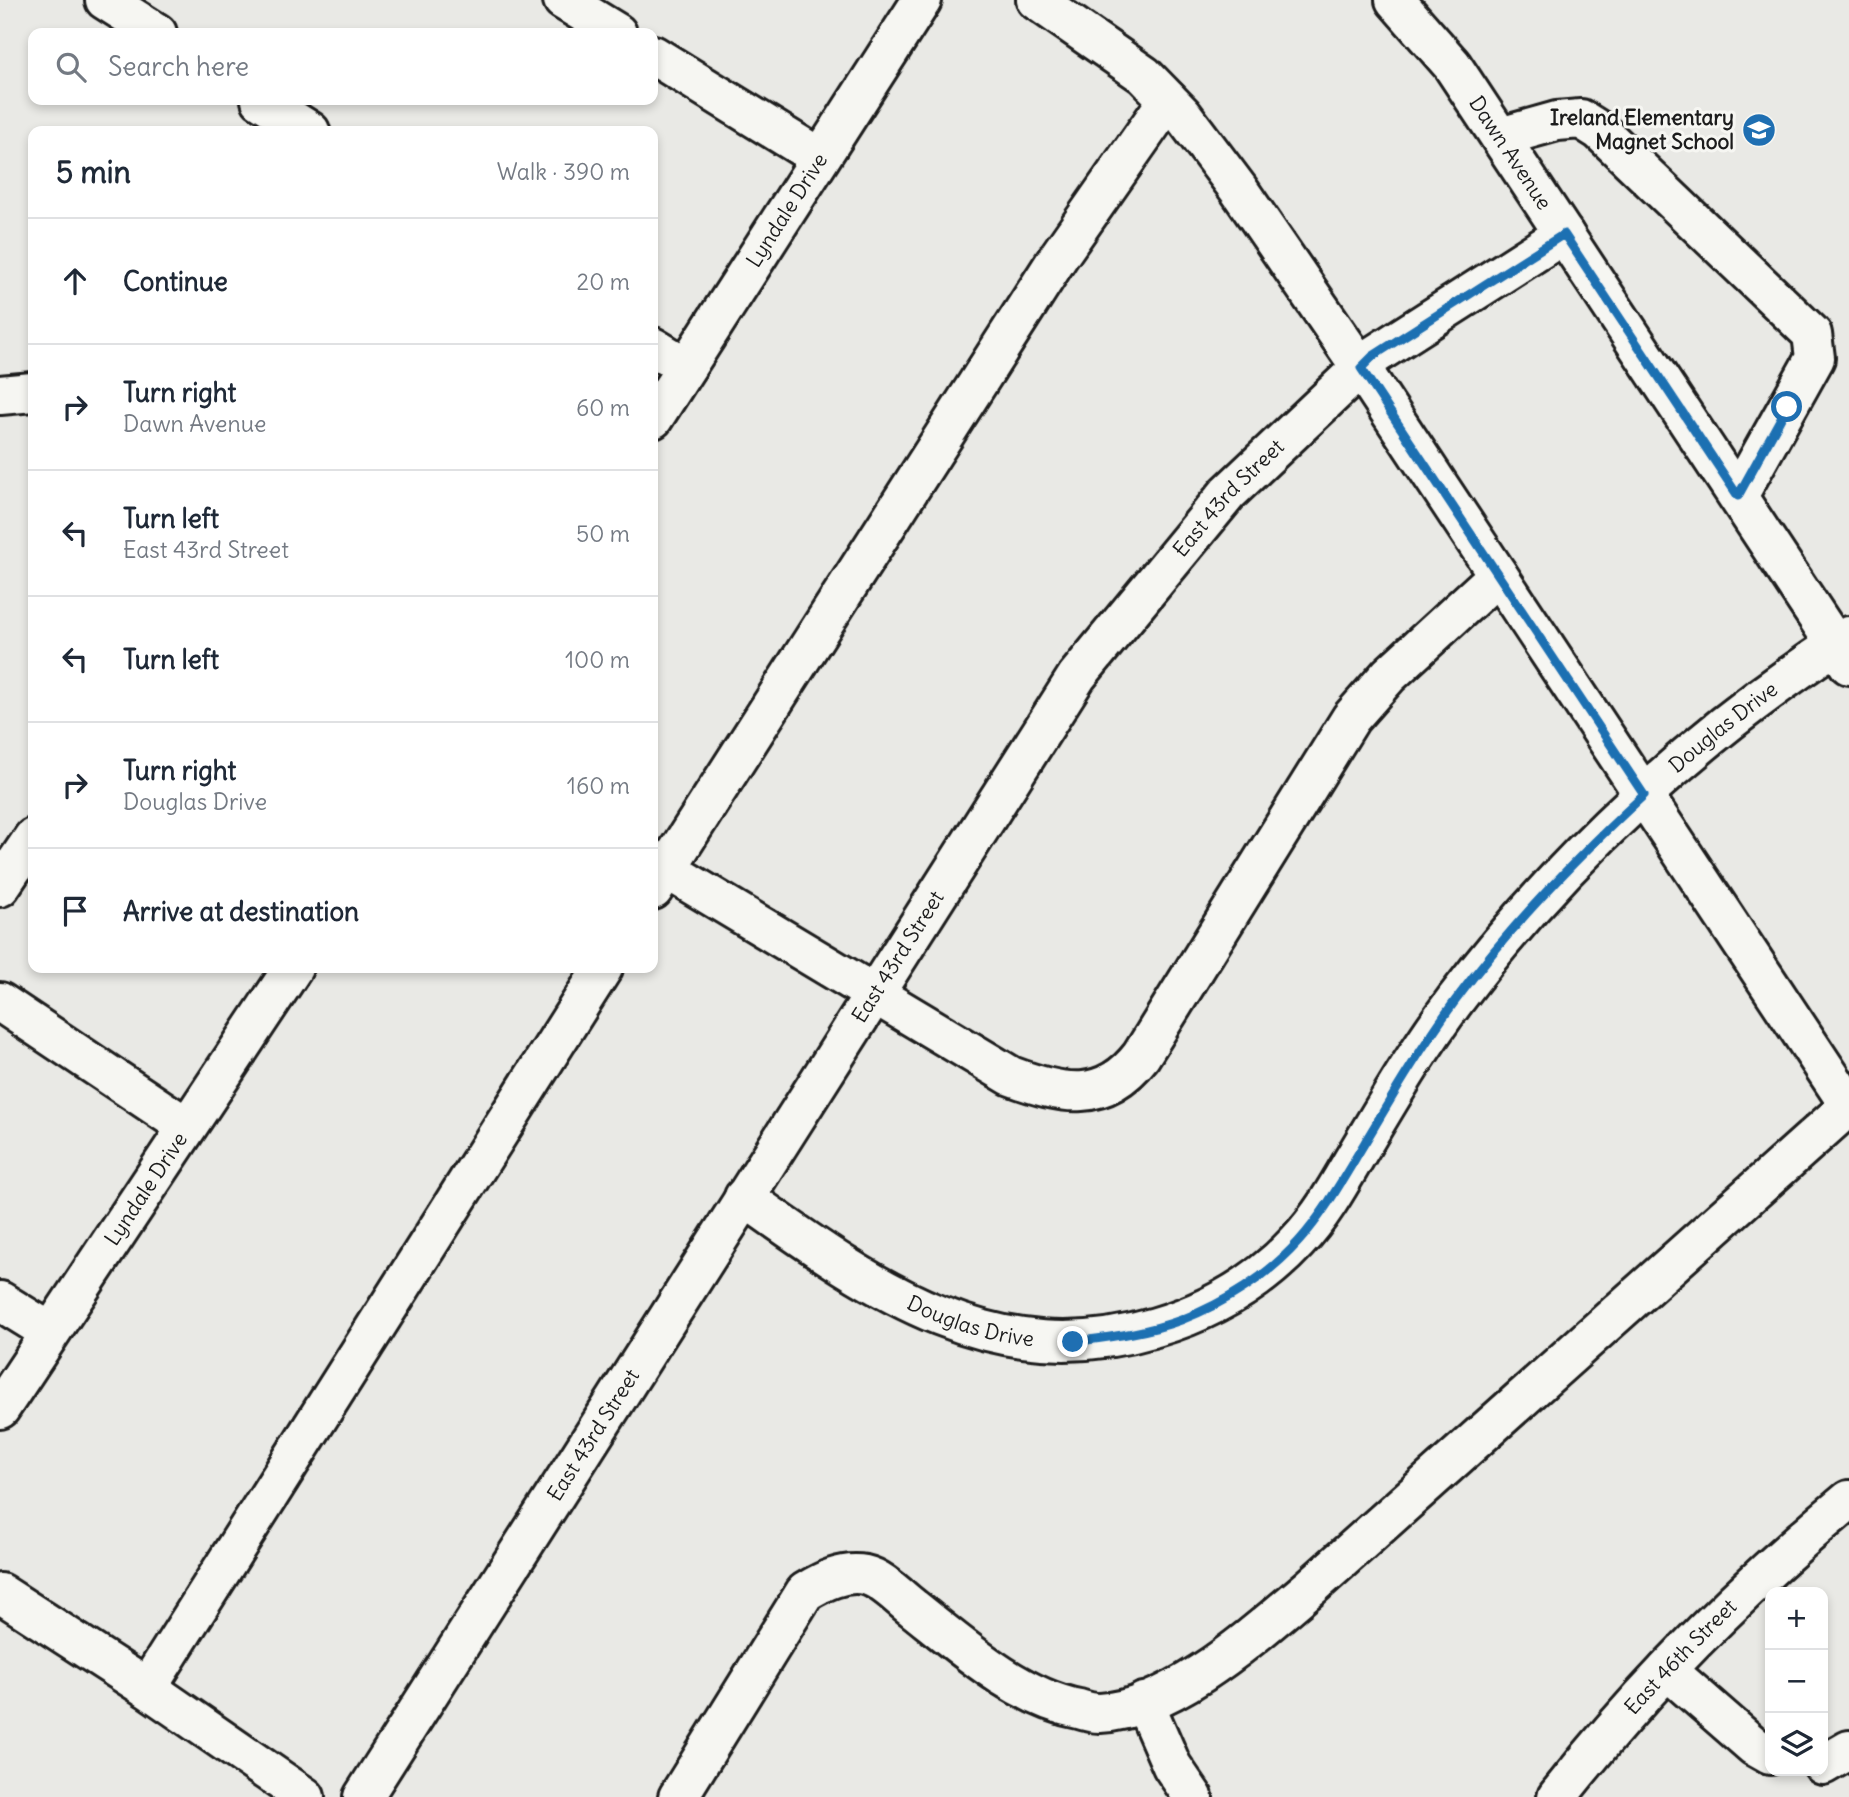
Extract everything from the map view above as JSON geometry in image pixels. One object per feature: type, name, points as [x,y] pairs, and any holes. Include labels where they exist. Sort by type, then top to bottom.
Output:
[{"type":"street","points":[[106,0],[150,28]]},
{"type":"street","points":[[563,0],[609,28]]},
{"type":"street","name":"Lyndale Drive","points":[[658,411],[922,0]]},
{"type":"street","points":[[678,1797],[805,1592],[833,1577],[864,1575],[881,1582],[1016,1685],[1057,1705],[1099,1713],[1144,1702],[1175,1690],[1242,1645],[1311,1587],[1849,1106],[1361,368],[1239,190],[1182,114],[1144,75],[1036,0]]},
{"type":"street","name":"Dawn Avenue","points":[[1395,0],[1452,65],[1738,496],[1845,648]]},
{"type":"street","points":[[658,58],[820,158]]},
{"type":"street","points":[[1168,100],[1051,268],[659,880],[873,995],[1011,1076],[1061,1091],[1099,1089],[1115,1082],[1130,1070],[1141,1056],[1352,719],[1389,675],[1498,575]]},
{"type":"street","points":[[269,105],[302,126]]},
{"type":"street","points":[[1500,137],[1557,121],[1581,119],[1600,131],[1812,334],[1815,358],[1738,496]]},
{"type":"street","name":"East 43rd Street","points":[[363,1797],[1077,676],[1228,493],[1373,356],[1564,234]]},
{"type":"street","points":[[658,349],[686,367]]},
{"type":"street","points":[[0,395],[28,392]]},
{"type":"street","name":"Douglas Drive","points":[[744,1197],[868,1280],[920,1309],[958,1324],[1018,1339],[1073,1342],[1128,1335],[1181,1320],[1227,1298],[1256,1279],[1299,1241],[1332,1197],[1413,1062],[1455,1000],[1506,937],[1578,858],[1666,774],[1738,715],[1845,648]]},
{"type":"street","points":[[0,887],[28,845]]},
{"type":"street","name":"Lyndale Drive","points":[[0,1409],[289,973]]},
{"type":"street","points":[[147,1688],[600,973]]},
{"type":"street","points":[[0,1002],[187,1127]]},
{"type":"street","points":[[0,1301],[50,1332]]},
{"type":"street","name":"East 46th Street","points":[[1557,1797],[1592,1753],[1667,1670],[1727,1609],[1849,1500]]},
{"type":"street","points":[[0,1593],[147,1688],[305,1797]]},
{"type":"street","points":[[1667,1670],[1754,1746],[1765,1752]]},
{"type":"street","points":[[1144,1702],[1172,1766],[1193,1797]]},
{"type":"street","points":[[1828,1762],[1849,1750]]},
{"type":"place","name":"Ireland Elementary Magnet School","points":[[1759,130]]},
{"type":"route","points":[[1073,1342],[1128,1335],[1181,1320],[1227,1298],[1265,1273],[1299,1241],[1332,1197],[1413,1062],[1455,1000],[1506,937],[1587,848],[1644,795],[1361,368],[1373,356],[1564,234],[1738,496],[1787,407]]}]
